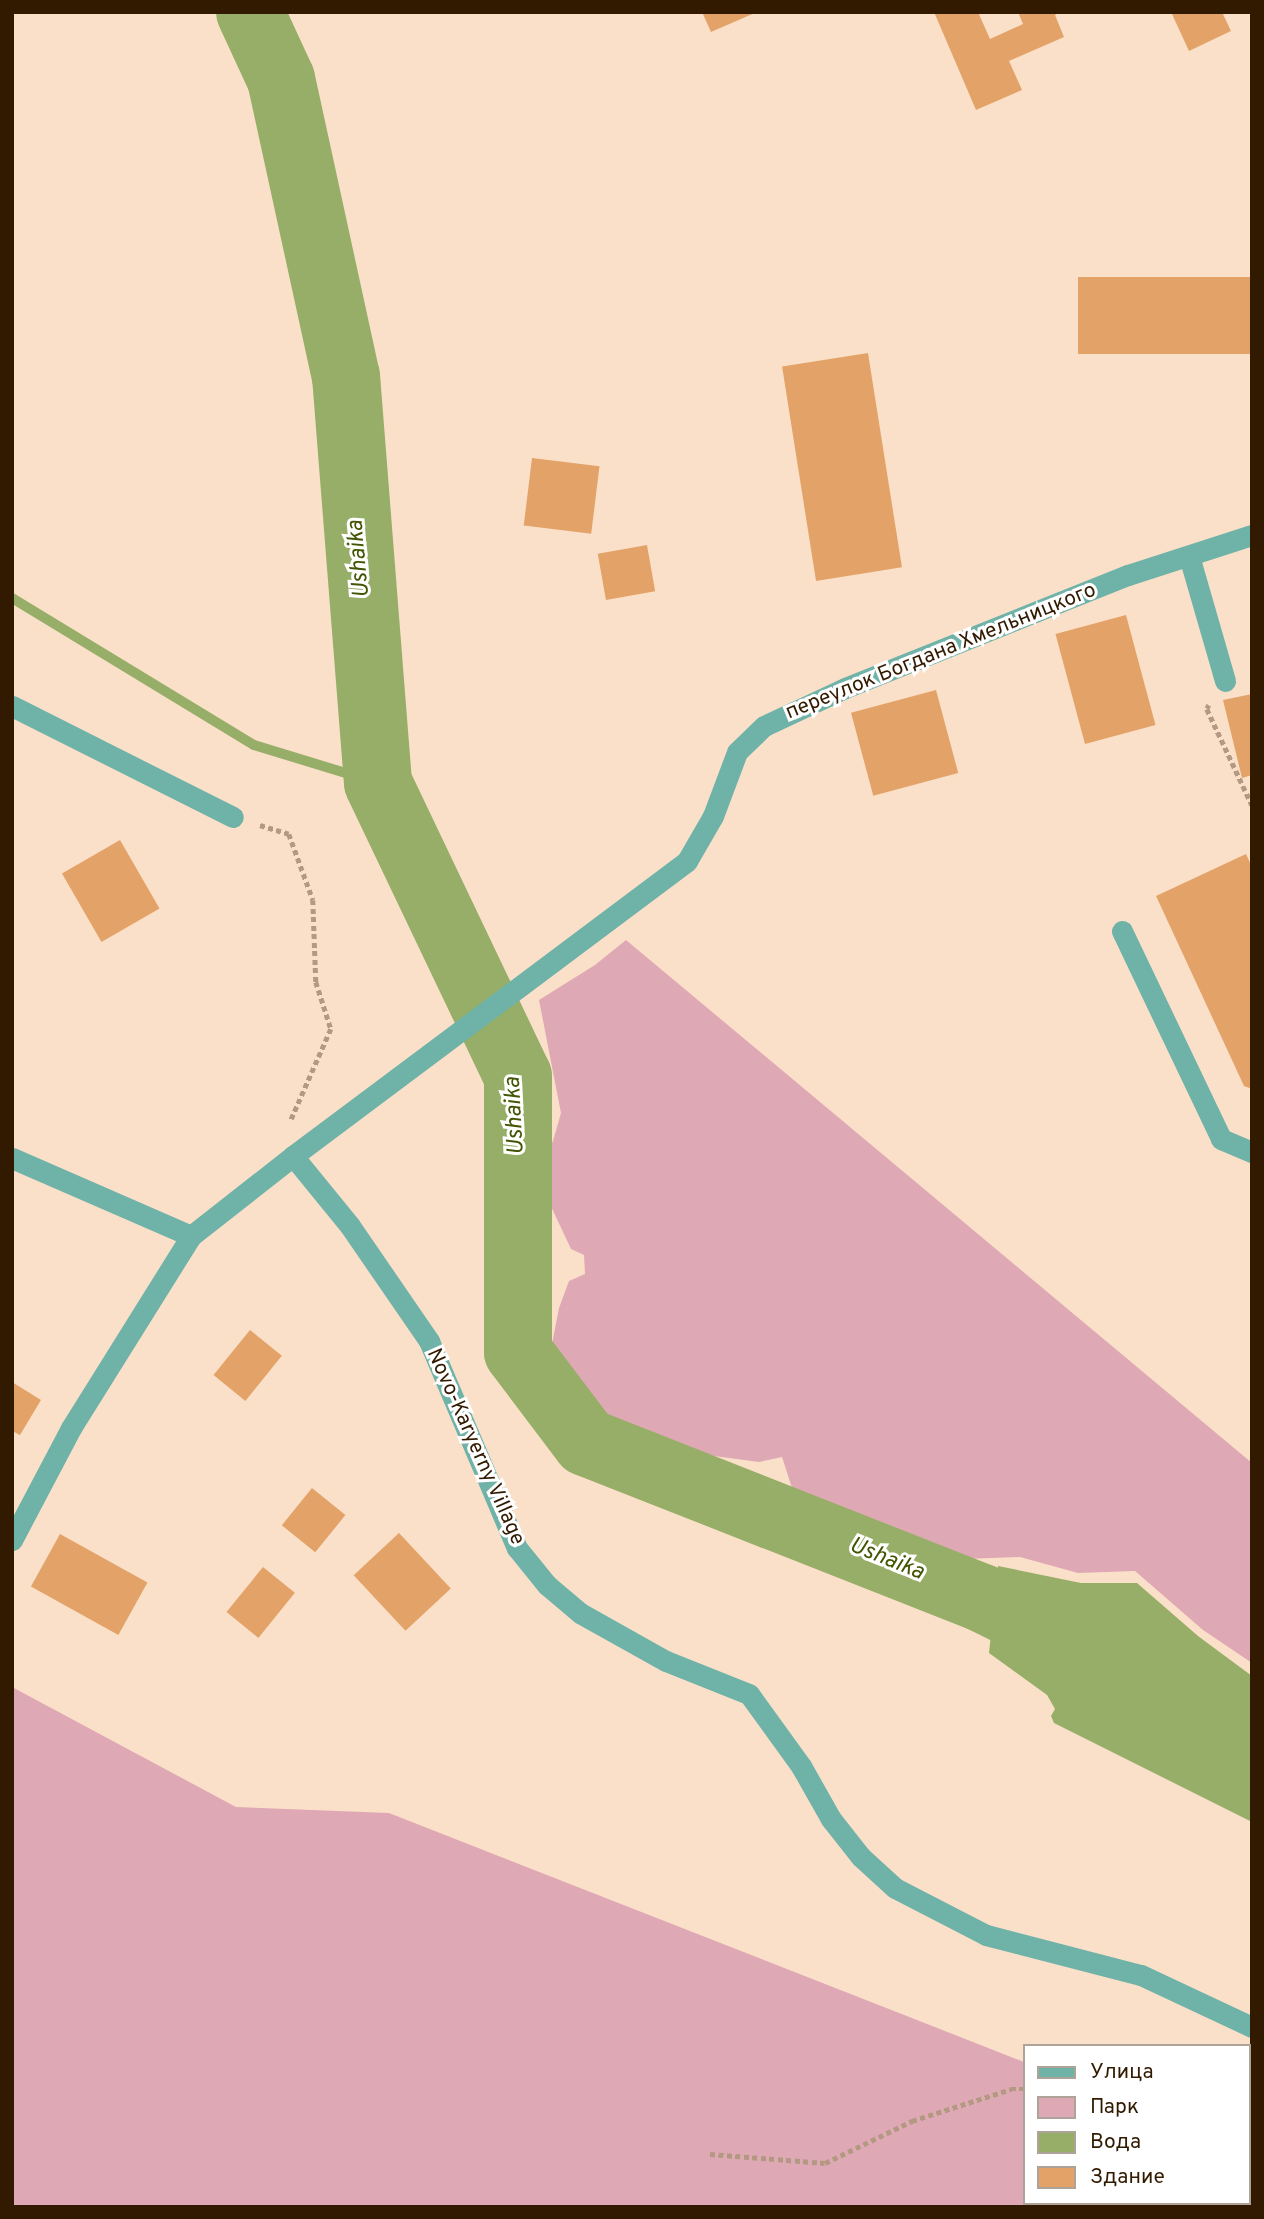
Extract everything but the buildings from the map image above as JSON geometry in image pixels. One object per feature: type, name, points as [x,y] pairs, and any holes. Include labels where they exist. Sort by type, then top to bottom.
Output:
[{"type":"street","name":"переулок Богдана Хмельницкого","points":[[191,1236],[293,1156],[687,861],[713,817],[737,752],[764,726],[869,678],[1128,575],[1252,536]]},
{"type":"street","points":[[1189,556],[1225,681]]},
{"type":"street","points":[[12,706],[233,817]]},
{"type":"street","points":[[1122,931],[1221,1139],[1252,1152]]},
{"type":"street","name":"Novo-Karyerny Village","points":[[293,1156],[350,1226],[429,1341],[517,1548],[547,1585],[580,1614],[666,1661],[749,1694],[801,1766],[831,1819],[861,1857],[895,1888],[986,1935],[1141,1975],[1252,2027]]},
{"type":"street","points":[[12,1157],[191,1236],[71,1428],[12,1540]]},
{"type":"path","points":[[1225,681],[1207,709],[1252,805]]},
{"type":"path","points":[[233,817],[289,834],[313,900],[316,982],[331,1029],[291,1119],[293,1156]]},
{"type":"path","points":[[710,2154],[825,2163],[912,2121],[1011,2089],[1023,2089]]},
{"type":"green space","points":[[626,940],[1252,1463],[1252,1663],[1203,1630],[1135,1571],[1078,1573],[1020,1557],[938,1560],[816,1505],[792,1488],[782,1457],[759,1462],[714,1456],[599,1421],[564,1385],[550,1354],[559,1308],[569,1281],[585,1274],[584,1255],[571,1249],[548,1200],[540,1164],[553,1141],[561,1113],[539,1000],[595,965]]},
{"type":"green space","points":[[12,1687],[236,1807],[389,1813],[1023,2062],[1023,2205],[1176,2205],[1176,2207],[12,2207]]},
{"type":"water","points":[[998,1566],[1081,1583],[1137,1583],[1198,1636],[1252,1676],[1252,1822],[1054,1723],[1051,1716],[1055,1709],[1047,1695],[989,1653]]},
{"type":"waterway","name":"Ushaika","points":[[250,12],[281,79],[346,376],[378,783],[518,1076],[518,1352],[586,1442],[982,1598],[1077,1645]]},
{"type":"waterway","points":[[12,598],[254,745],[378,783]]}]
